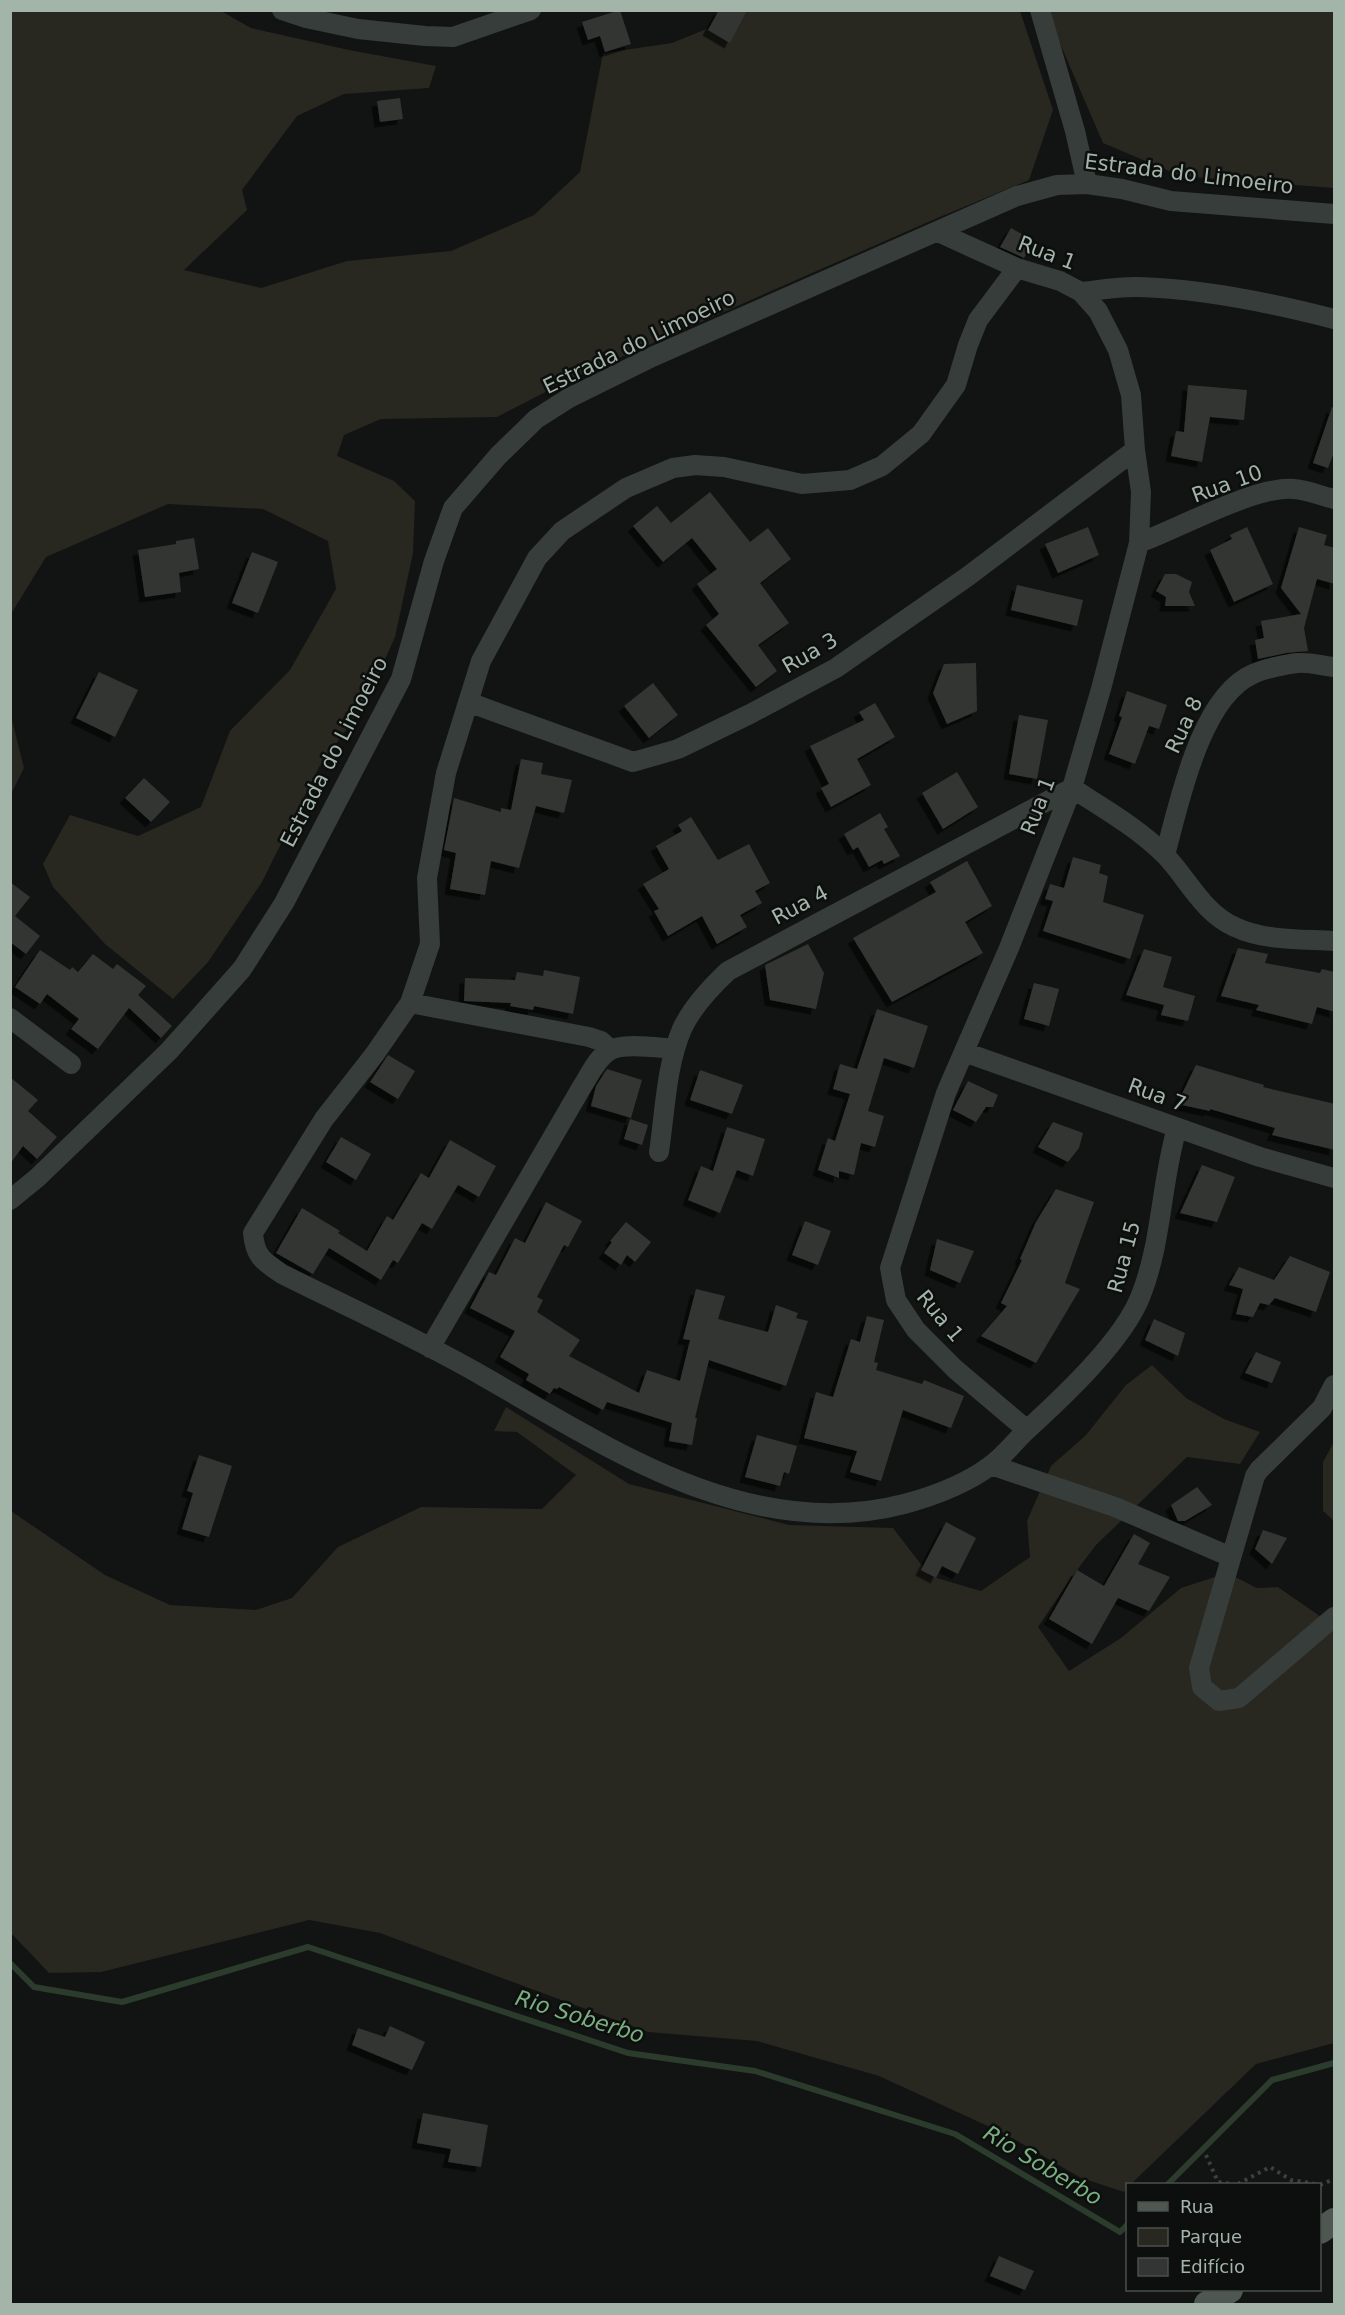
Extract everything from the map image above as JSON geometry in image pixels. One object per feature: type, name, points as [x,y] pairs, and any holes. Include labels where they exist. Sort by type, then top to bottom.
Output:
[{"type":"main road","points":[[1321,2230],[1335,2221]]},
{"type":"main road","points":[[1207,2304],[1227,2291]]},
{"type":"street","points":[[282,10],[306,18],[358,28],[453,37],[531,10]]},
{"type":"street","points":[[1040,10],[1075,131],[1087,184]]},
{"type":"street","name":"Estrada do Limoeiro","points":[[10,1200],[37,1178],[169,1051],[242,969],[284,903],[401,679],[434,561],[453,508],[498,456],[536,420],[569,398],[652,357],[1017,196],[1057,185],[1087,184],[1122,189],[1171,201],[1335,214]]},
{"type":"street","name":"Rua 1","points":[[938,232],[1017,268],[1060,281],[1081,292],[1098,311],[1118,350],[1131,395],[1141,492],[1139,543],[1101,689],[1072,788],[1009,948],[946,1093],[891,1268],[896,1300],[916,1330],[955,1369],[1027,1430]]},
{"type":"street","points":[[610,1049],[601,1041],[589,1037],[410,1003],[430,944],[428,878],[446,773],[481,661],[537,558],[562,531],[626,489],[673,468],[695,465],[724,467],[802,484],[850,480],[882,466],[921,434],[956,385],[978,320],[1017,268]]},
{"type":"street","points":[[1081,292],[1138,287],[1190,291],[1335,319]]},
{"type":"street","name":"Rua 3","points":[[468,702],[633,762],[678,749],[836,668],[967,577],[1135,450]]},
{"type":"street","name":"Rua 10","points":[[1139,543],[1251,496],[1294,489],[1335,499]]},
{"type":"street","name":"Rua 8","points":[[1165,855],[1191,764],[1210,717],[1227,694],[1252,674],[1298,663],[1335,667]]},
{"type":"street","points":[[1072,788],[1106,810],[1165,855],[1208,908],[1235,928],[1256,934],[1335,942]]},
{"type":"street","name":"Rua 4","points":[[659,1152],[675,1048],[696,1006],[728,971],[1072,788]]},
{"type":"street","name":"Rua 15","points":[[410,1003],[374,1055],[324,1119],[253,1233],[255,1249],[264,1262],[282,1274],[430,1348],[601,1444],[644,1465],[703,1491],[773,1510],[828,1515],[880,1510],[933,1496],[991,1465],[1051,1409],[1100,1356],[1131,1316],[1141,1295],[1151,1261],[1169,1155],[1177,1128]]},
{"type":"street","points":[[10,1018],[71,1064]]},
{"type":"street","points":[[430,1348],[601,1058],[610,1049],[675,1048]]},
{"type":"street","name":"Rua 7","points":[[964,1052],[1260,1157],[1335,1178]]},
{"type":"street","points":[[1332,1390],[1322,1408],[1255,1476],[1199,1668],[1202,1687],[1220,1701],[1239,1698],[1335,1617]]},
{"type":"street","points":[[991,1465],[1114,1507],[1231,1557]]},
{"type":"path","points":[[1206,2155],[1218,2182],[1225,2183]]},
{"type":"path","points":[[1240,2183],[1269,2167],[1291,2180],[1307,2183]]},
{"type":"green space","points":[[11,11],[221,11],[251,28],[349,50],[436,66],[429,88],[344,94],[297,116],[242,190],[247,210],[184,270],[261,288],[347,261],[451,251],[534,215],[580,172],[603,53],[672,43],[747,11],[1020,11],[1053,110],[1029,180],[571,379],[497,417],[381,419],[344,435],[337,456],[394,481],[415,501],[413,553],[395,637],[365,704],[319,767],[262,882],[208,962],[173,999],[105,944],[53,887],[43,864],[70,815],[138,836],[201,807],[230,731],[290,670],[336,589],[328,541],[263,509],[168,504],[46,557],[11,614]]},
{"type":"green space","points":[[1046,11],[1334,11],[1334,188],[1181,176],[1103,143]]},
{"type":"green space","points":[[10,712],[24,768],[11,794],[10,794]]},
{"type":"green space","points":[[1152,1365],[1186,1398],[1224,1419],[1260,1432],[1240,1464],[1187,1457],[1096,1545],[1038,1627],[1069,1671],[1121,1638],[1181,1588],[1227,1573],[1257,1588],[1278,1587],[1334,1626],[1334,2043],[1256,2064],[1132,2183],[1126,2183],[1124,2192],[1081,2178],[1005,2134],[879,2076],[757,2041],[648,2032],[380,1933],[309,1920],[101,1972],[49,1973],[11,1933],[11,1511],[105,1575],[170,1605],[256,1610],[292,1598],[338,1547],[421,1507],[542,1509],[576,1475],[517,1432],[494,1431],[506,1407],[629,1484],[789,1525],[893,1528],[930,1576],[981,1591],[1030,1557],[1027,1521],[1051,1466],[1086,1435],[1126,1385]]},
{"type":"green space","points":[[1334,1442],[1334,1521],[1323,1511],[1323,1462]]},
{"type":"building","points":[[620,10],[631,44],[605,52],[600,36],[588,40],[582,22]]},
{"type":"building","points":[[719,10],[747,10],[730,43],[708,30]]},
{"type":"building","points":[[400,98],[403,119],[380,122],[377,101]]},
{"type":"building","points":[[1011,228],[1034,241],[1024,258],[1000,247]]},
{"type":"building","points":[[1188,385],[1247,390],[1244,420],[1210,417],[1202,462],[1171,456],[1176,431],[1184,432]]},
{"type":"building","points":[[1332,407],[1335,408],[1335,450],[1328,468],[1313,463]]},
{"type":"building","points":[[710,492],[750,542],[768,528],[791,559],[760,583],[789,623],[758,645],[777,671],[756,687],[706,625],[719,614],[697,584],[717,569],[692,538],[663,562],[633,526],[657,506],[671,523]]},
{"type":"building","points":[[1088,527],[1099,555],[1058,573],[1045,544]]},
{"type":"building","points":[[1247,527],[1273,584],[1234,602],[1210,550],[1232,539],[1230,535]]},
{"type":"building","points":[[1299,527],[1327,535],[1324,545],[1335,548],[1335,584],[1317,579],[1304,628],[1308,651],[1258,659],[1255,640],[1264,638],[1261,621],[1301,614],[1281,588]]},
{"type":"building","points":[[194,538],[199,569],[179,573],[181,592],[145,597],[138,550],[176,544],[176,541]]},
{"type":"building","points":[[252,552],[278,562],[258,613],[232,603]]},
{"type":"building","points":[[1165,574],[1176,574],[1192,582],[1189,592],[1195,606],[1165,606],[1166,597],[1156,591]]},
{"type":"building","points":[[1017,585],[1083,600],[1077,626],[1011,610]]},
{"type":"building","points":[[976,663],[977,711],[947,724],[933,693],[944,664]]},
{"type":"building","points":[[99,672],[138,690],[115,737],[76,718]]},
{"type":"building","points":[[653,683],[678,715],[649,738],[624,706]]},
{"type":"building","points":[[1127,691],[1167,705],[1159,729],[1149,726],[1135,764],[1109,754],[1122,717],[1119,716]]},
{"type":"building","points":[[875,703],[895,737],[857,759],[871,785],[831,807],[821,788],[829,784],[810,746],[864,720],[859,712]]},
{"type":"building","points":[[1019,715],[1048,720],[1037,779],[1009,774]]},
{"type":"building","points":[[521,759],[543,763],[541,774],[572,780],[564,813],[536,806],[519,868],[491,861],[485,895],[450,889],[456,853],[444,850],[454,798],[501,812],[501,808],[511,810]]},
{"type":"building","points":[[957,772],[978,807],[943,829],[922,793]]},
{"type":"building","points":[[144,778],[170,802],[151,822],[125,798]]},
{"type":"building","points":[[880,813],[888,827],[884,829],[900,856],[884,864],[882,860],[869,867],[858,847],[853,850],[844,834]]},
{"type":"building","points":[[691,817],[718,860],[749,844],[770,883],[755,891],[762,903],[740,915],[747,927],[717,944],[702,916],[668,936],[654,911],[659,909],[643,884],[669,869],[656,846],[682,831],[678,825]]},
{"type":"building","points":[[1073,857],[1101,865],[1099,873],[1108,876],[1103,902],[1144,915],[1130,959],[1043,931],[1053,901],[1045,899],[1050,884],[1064,888]]},
{"type":"building","points":[[967,861],[992,906],[965,922],[983,953],[892,1002],[853,938],[936,892],[930,882]]},
{"type":"building","points":[[10,882],[30,897],[15,916],[40,936],[26,954],[10,942]]},
{"type":"building","points":[[808,944],[824,973],[816,1009],[770,1000],[765,965]]},
{"type":"building","points":[[1238,948],[1268,954],[1265,963],[1320,973],[1322,969],[1335,972],[1335,1012],[1317,1007],[1312,1024],[1256,1010],[1259,1005],[1221,996]]},
{"type":"building","points":[[1144,949],[1172,957],[1163,987],[1195,996],[1188,1021],[1161,1015],[1164,1005],[1126,995]]},
{"type":"building","points":[[40,950],[70,970],[72,967],[78,972],[93,954],[113,969],[117,964],[146,986],[138,995],[172,1026],[161,1038],[129,1008],[98,1049],[71,1029],[79,1019],[47,994],[40,1004],[15,987]]},
{"type":"building","points":[[544,970],[580,977],[573,1014],[534,1006],[533,1010],[510,1006],[511,1003],[464,1001],[465,978],[515,980],[517,972],[543,976]]},
{"type":"building","points":[[1034,983],[1059,989],[1049,1026],[1024,1019]]},
{"type":"building","points":[[877,1009],[928,1026],[914,1068],[884,1058],[868,1111],[884,1116],[875,1147],[861,1143],[854,1175],[839,1171],[839,1178],[818,1170],[828,1138],[835,1141],[850,1094],[833,1089],[840,1064],[857,1069]]},
{"type":"building","points":[[388,1055],[415,1071],[398,1099],[370,1082]]},
{"type":"building","points":[[1196,1065],[1264,1085],[1263,1087],[1335,1104],[1335,1150],[1272,1135],[1275,1128],[1210,1109],[1210,1111],[1177,1104]]},
{"type":"building","points":[[607,1069],[642,1080],[631,1118],[591,1106],[596,1086]]},
{"type":"building","points":[[700,1070],[743,1085],[732,1114],[690,1100]]},
{"type":"building","points":[[10,1077],[38,1100],[28,1111],[57,1137],[37,1159],[23,1146],[10,1164]]},
{"type":"building","points":[[968,1081],[998,1095],[993,1107],[986,1107],[976,1122],[953,1110]]},
{"type":"building","points":[[630,1119],[648,1125],[642,1145],[624,1139]]},
{"type":"building","points":[[1053,1122],[1083,1133],[1079,1148],[1068,1162],[1038,1147]]},
{"type":"building","points":[[727,1127],[765,1139],[753,1176],[737,1170],[720,1213],[688,1200],[701,1166],[713,1171]]},
{"type":"building","points":[[341,1137],[371,1154],[356,1180],[326,1162]]},
{"type":"building","points":[[450,1140],[496,1166],[479,1197],[458,1185],[432,1229],[422,1223],[398,1263],[393,1260],[381,1280],[329,1248],[313,1274],[276,1253],[302,1208],[367,1251],[387,1216],[393,1220],[421,1173],[429,1178]]},
{"type":"building","points":[[1202,1165],[1235,1177],[1217,1222],[1180,1213]]},
{"type":"building","points":[[1056,1189],[1094,1202],[1065,1283],[1080,1289],[1036,1363],[981,1336],[1007,1306],[1001,1303],[1022,1260],[1020,1259],[1036,1222]]},
{"type":"building","points":[[546,1202],[582,1221],[568,1247],[564,1245],[537,1297],[543,1300],[537,1312],[580,1340],[569,1356],[639,1393],[647,1370],[680,1381],[690,1340],[683,1339],[696,1289],[725,1296],[718,1319],[768,1332],[776,1305],[798,1313],[796,1318],[808,1321],[786,1386],[709,1360],[695,1418],[697,1418],[692,1445],[669,1441],[672,1423],[607,1402],[603,1410],[559,1387],[554,1388],[550,1394],[526,1380],[529,1374],[500,1357],[515,1331],[470,1308],[489,1272],[496,1275],[515,1238],[525,1243]]},
{"type":"building","points":[[805,1221],[831,1231],[818,1265],[792,1255]]},
{"type":"building","points":[[626,1222],[651,1242],[635,1262],[627,1255],[621,1265],[604,1253],[612,1242],[610,1241]]},
{"type":"building","points":[[937,1239],[974,1251],[960,1283],[930,1270]]},
{"type":"building","points":[[1290,1256],[1330,1272],[1316,1312],[1275,1298],[1269,1305],[1260,1303],[1253,1317],[1236,1314],[1243,1289],[1229,1285],[1239,1267],[1274,1280]]},
{"type":"building","points":[[867,1316],[884,1320],[874,1362],[878,1363],[876,1370],[922,1384],[924,1380],[964,1396],[951,1428],[903,1410],[881,1481],[850,1472],[857,1451],[804,1438],[816,1392],[833,1397],[851,1339],[860,1342]]},
{"type":"building","points":[[1154,1319],[1185,1333],[1178,1356],[1145,1340]]},
{"type":"building","points":[[1256,1352],[1281,1362],[1272,1383],[1245,1373]]},
{"type":"building","points":[[757,1435],[797,1446],[789,1474],[784,1472],[780,1486],[745,1477]]},
{"type":"building","points":[[199,1455],[232,1466],[209,1537],[182,1529],[193,1493],[187,1491]]},
{"type":"building","points":[[1197,1487],[1212,1505],[1185,1521],[1178,1521],[1171,1505]]},
{"type":"building","points":[[946,1522],[976,1538],[958,1574],[942,1566],[936,1578],[921,1570]]},
{"type":"building","points":[[1263,1530],[1287,1538],[1272,1564],[1255,1549]]},
{"type":"building","points":[[1134,1534],[1150,1543],[1138,1564],[1170,1577],[1149,1611],[1118,1598],[1092,1644],[1049,1619],[1077,1570],[1104,1586]]},
{"type":"building","points":[[390,2026],[425,2042],[412,2070],[352,2045],[358,2028],[385,2037]]},
{"type":"building","points":[[423,2113],[488,2125],[481,2167],[448,2162],[451,2149],[417,2143]]},
{"type":"building","points":[[999,2256],[1034,2271],[1025,2290],[990,2276]]},
{"type":"waterway","name":"Rio Soberbo","points":[[10,1963],[34,1987],[122,2002],[308,1947],[628,2053],[755,2071],[955,2134],[1120,2232],[1126,2226]]},
{"type":"waterway","name":"Rio Soberbo","points":[[1169,2183],[1272,2080],[1334,2063]]}]
